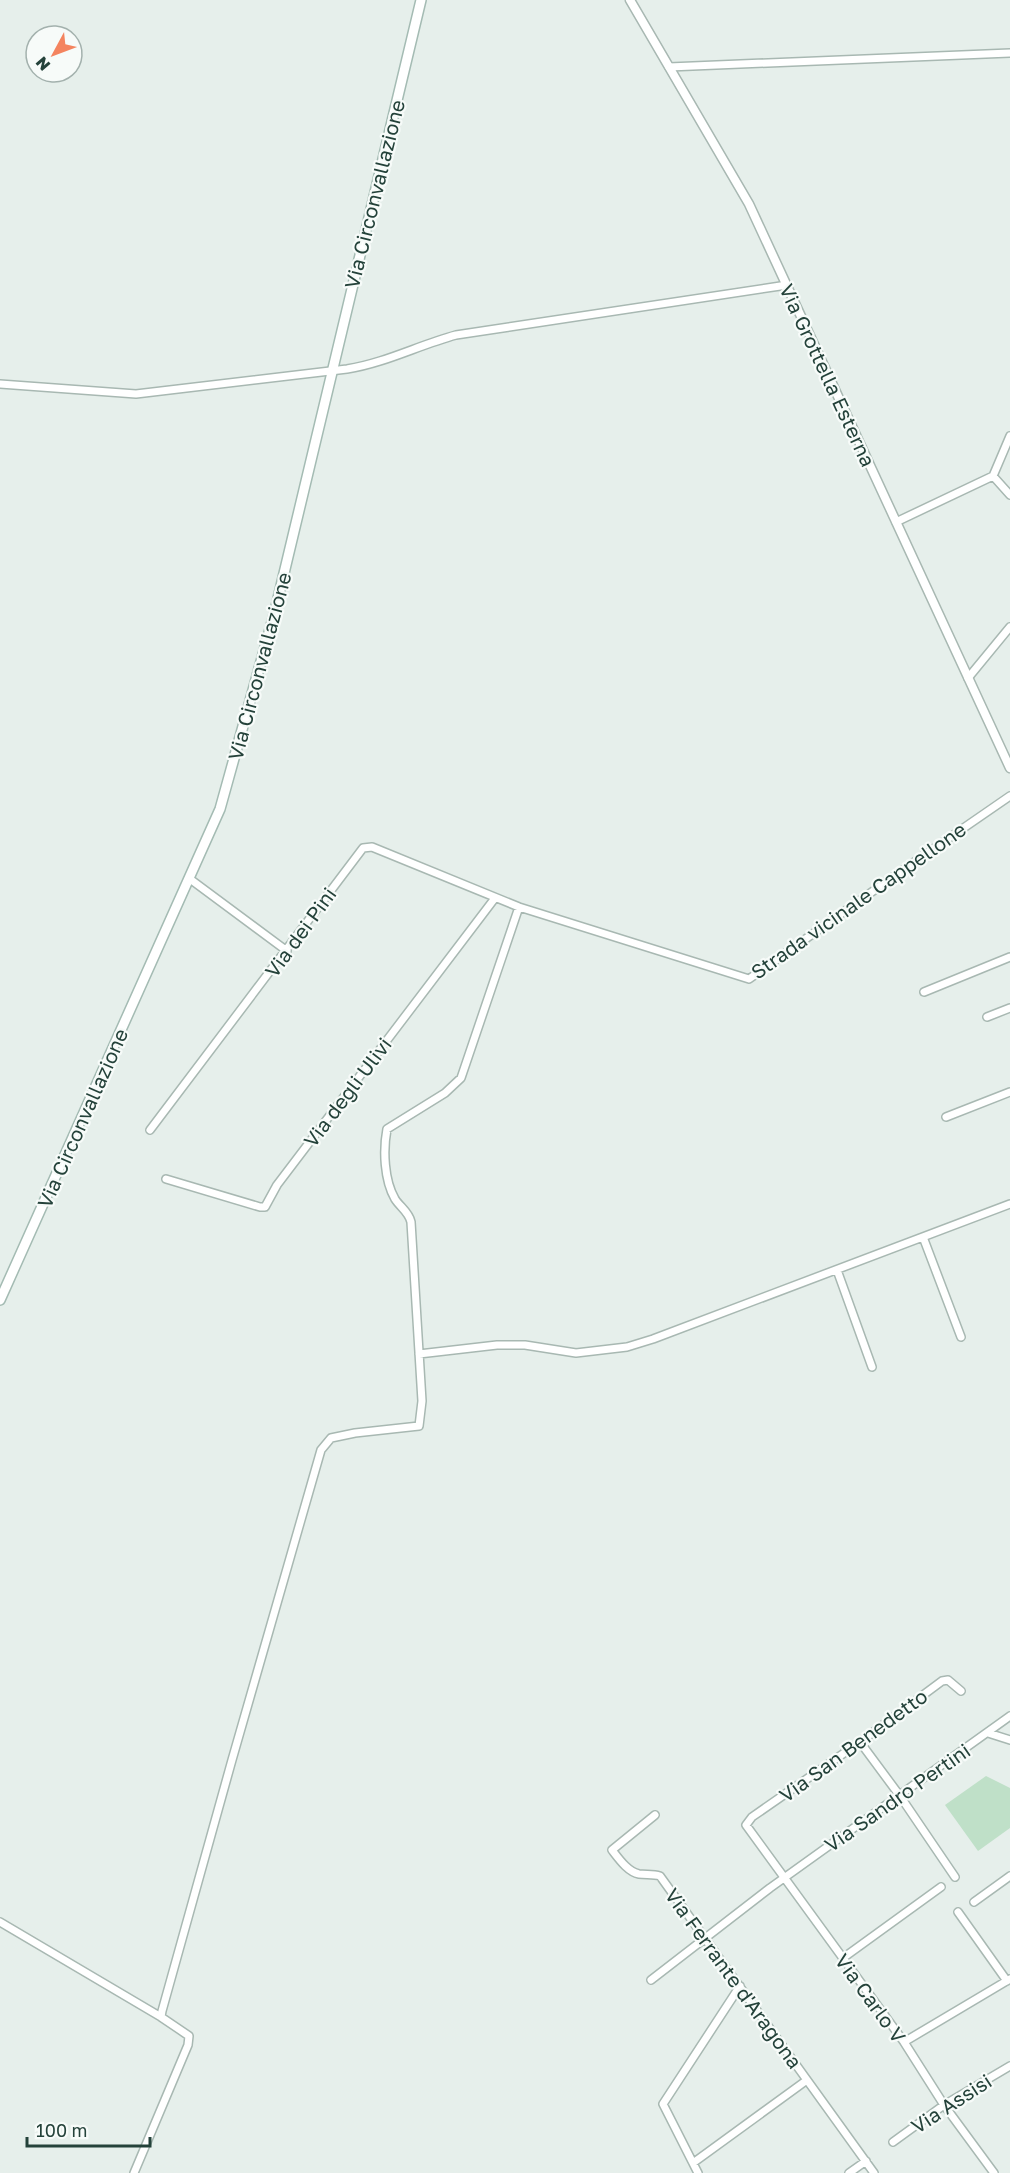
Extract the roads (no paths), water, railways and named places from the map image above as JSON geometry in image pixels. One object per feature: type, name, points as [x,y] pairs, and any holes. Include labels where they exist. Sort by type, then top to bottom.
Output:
[{"type":"main road","name":"Via Circonvallazione","points":[[0,1300],[220,809],[275,611],[421,0]]},
{"type":"street","name":"Via Grottella Esterna","points":[[630,0],[748,204],[1009,762]]},
{"type":"street","points":[[669,67],[1010,54]]},
{"type":"street","points":[[0,384],[136,394],[368,366],[456,335],[787,285]]},
{"type":"street","points":[[896,522],[993,476],[1010,436]]},
{"type":"street","points":[[993,476],[1010,495]]},
{"type":"street","points":[[968,678],[1010,627]]},
{"type":"street","name":"Strada vicinale Cappellone","points":[[495,898],[749,979],[1010,796]]},
{"type":"street","name":"Via dei Pini","points":[[150,1130],[363,848],[372,847],[495,898]]},
{"type":"street","points":[[190,879],[287,951]]},
{"type":"street","name":"Via degli Ulivi","points":[[166,1179],[266,1207],[277,1185],[495,898]]},
{"type":"street","points":[[161,2017],[321,1450],[331,1438],[419,1426],[422,1401],[411,1222],[409,1215],[390,1190],[387,1179],[385,1138],[387,1129],[445,1093],[461,1078],[519,907]]},
{"type":"street","points":[[924,992],[1010,957]]},
{"type":"street","points":[[987,1017],[1010,1008]]},
{"type":"street","points":[[946,1118],[1010,1092]]},
{"type":"street","points":[[419,1354],[497,1345],[525,1345],[576,1353],[627,1347],[1010,1204]]},
{"type":"street","points":[[923,1236],[961,1337]]},
{"type":"street","points":[[837,1270],[872,1367]]},
{"type":"street","name":"Via San Benedetto","points":[[746,1825],[752,1817],[860,1742],[942,1681],[948,1680],[961,1691]]},
{"type":"street","name":"Via Sandro Pertini","points":[[651,1980],[705,1936],[1010,1716]]},
{"type":"street","points":[[988,1733],[1010,1740]]},
{"type":"street","points":[[860,1742],[900,1796],[954,1877]]},
{"type":"street","name":"Via Ferrante d'Aragona","points":[[655,1815],[612,1850],[622,1863],[637,1874],[660,1876],[874,2173]]},
{"type":"street","name":"Via Carlo V","points":[[746,1825],[904,2042],[944,2105],[994,2173]]},
{"type":"street","points":[[974,1902],[1010,1875]]},
{"type":"street","points":[[843,1958],[940,1887]]},
{"type":"street","points":[[904,2042],[1008,1980],[958,1912]]},
{"type":"street","points":[[0,1922],[161,2017],[189,2036],[188,2044],[134,2173]]},
{"type":"street","points":[[698,2173],[663,2104],[740,1986]]},
{"type":"street","name":"Via Assisi","points":[[893,2142],[944,2105],[1010,2066]]},
{"type":"street","points":[[693,2163],[807,2080]]},
{"type":"street","points":[[849,2173],[866,2161]]}]
